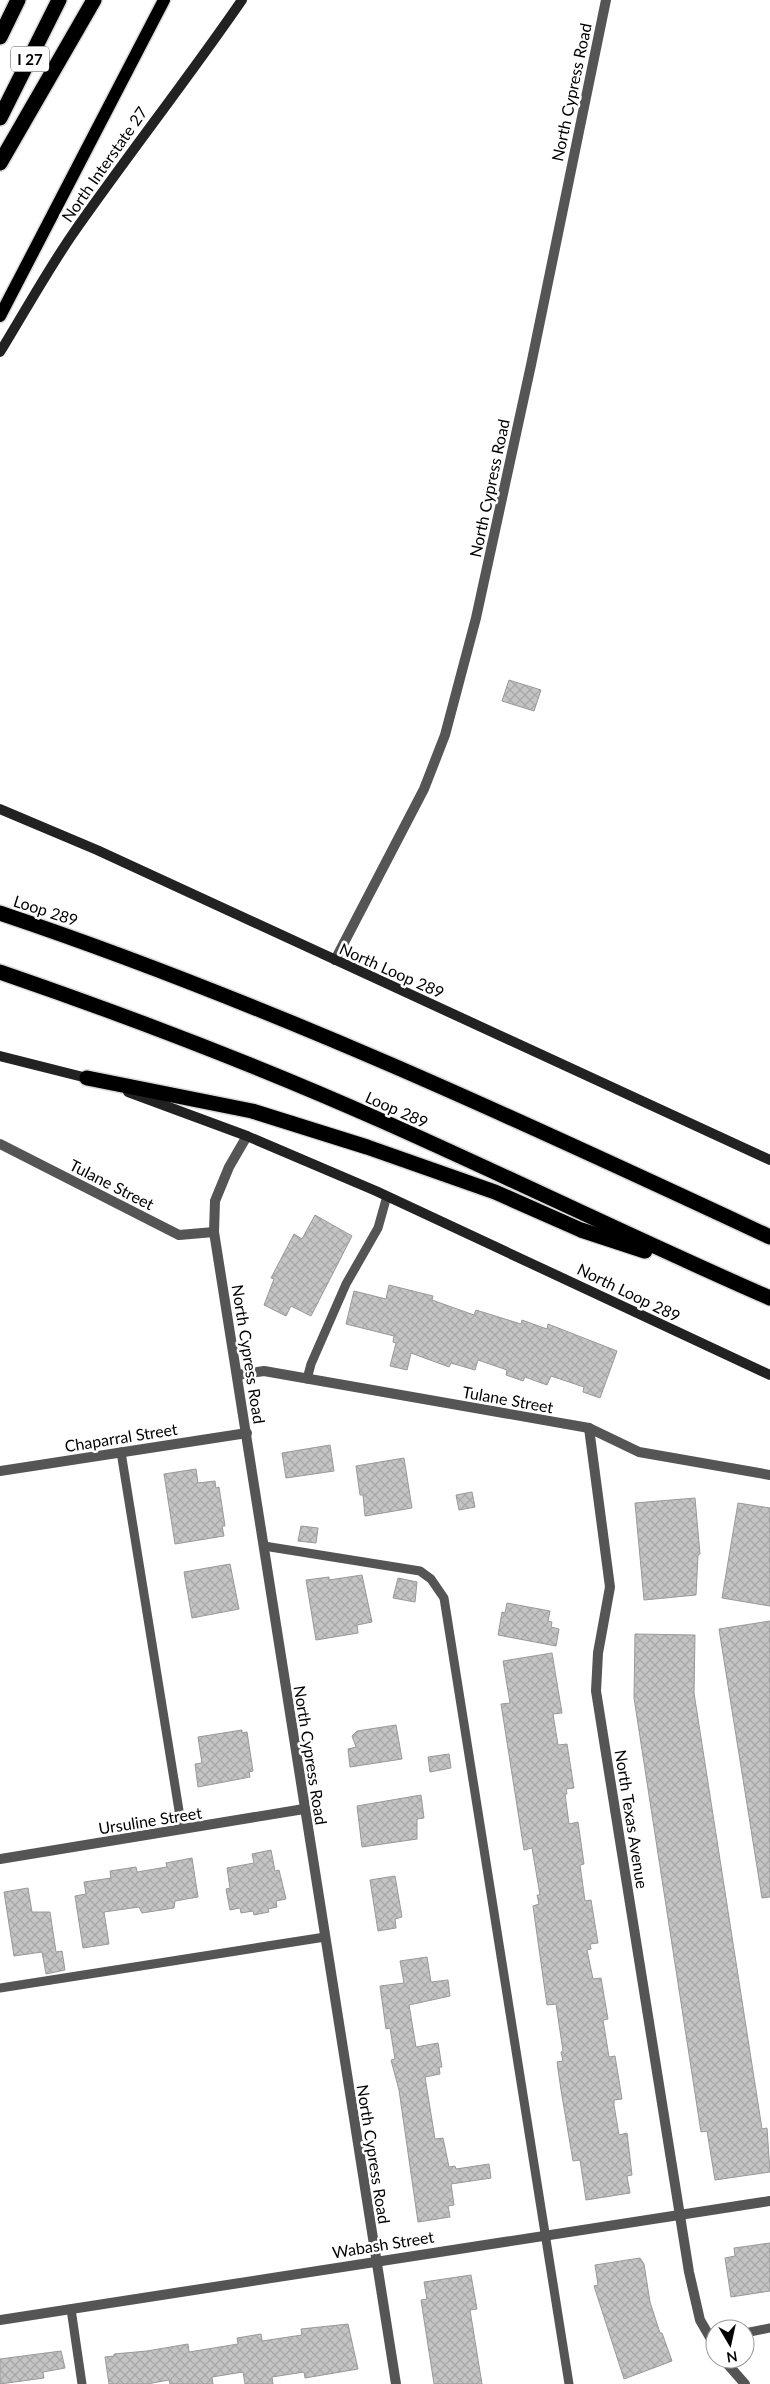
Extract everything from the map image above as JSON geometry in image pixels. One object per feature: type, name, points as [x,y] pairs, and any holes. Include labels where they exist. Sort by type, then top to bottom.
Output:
[{"type":"highway","name":"I 27","points":[[0,37],[18,0]]},
{"type":"highway","name":"I 27","points":[[0,118],[59,0]]},
{"type":"highway","points":[[0,163],[94,0]]},
{"type":"highway","name":"Loop 289","points":[[0,914],[102,947],[335,1039],[544,1132],[770,1237]]},
{"type":"highway","name":"Loop 289","points":[[0,972],[183,1040],[377,1118],[770,1298]]},
{"type":"highway","points":[[87,1078],[252,1111],[495,1192],[580,1230],[710,1272]]},
{"type":"main road","points":[[0,316],[164,0]]},
{"type":"main road","name":"North Interstate 27","points":[[0,352],[72,236],[242,0]]},
{"type":"main road","name":"North Loop 289","points":[[0,809],[97,850],[590,1075],[770,1160]]},
{"type":"main road","name":"North Loop 289","points":[[0,1056],[87,1078],[193,1114],[247,1136],[387,1196],[770,1375]]},
{"type":"street","name":"North Cypress Road","points":[[335,960],[424,789],[446,735],[476,618],[531,365],[606,0]]},
{"type":"street","name":"North Cypress Road","points":[[247,1136],[229,1167],[215,1201],[214,1232],[396,2384]]},
{"type":"street","name":"Tulane Street","points":[[0,1144],[179,1235],[214,1232]]},
{"type":"street","name":"Tulane Street","points":[[237,1375],[264,1372],[589,1428],[639,1452],[770,1475]]},
{"type":"street","name":"North Texas Avenue","points":[[589,1428],[610,1587],[598,1653],[596,1691],[681,2215],[688,2272],[700,2320],[705,2328]]},
{"type":"street","name":"Chaparral Street","points":[[0,1471],[247,1433]]},
{"type":"street","name":"Ursuline Street","points":[[0,1859],[304,1809]]},
{"type":"street","name":"Wabash Street","points":[[0,2320],[376,2260],[770,2201]]},
{"type":"street","points":[[732,2369],[745,2384]]},
{"type":"lane","points":[[307,1379],[311,1364],[346,1284],[378,1228],[387,1196]]},
{"type":"lane","points":[[121,1452],[182,1830]]},
{"type":"lane","points":[[264,1546],[420,1571],[431,1579],[444,1598],[569,2384]]},
{"type":"lane","points":[[0,1988],[324,1937]]},
{"type":"lane","points":[[71,2309],[82,2384]]},
{"type":"lane","points":[[755,2331],[770,2328]]},
{"type":"building","points":[[509,680],[541,690],[534,711],[502,701]]},
{"type":"building","points":[[315,1215],[352,1236],[311,1316],[291,1306],[286,1316],[264,1305],[274,1279],[271,1278],[294,1234],[302,1239]]},
{"type":"building","points":[[389,1285],[433,1296],[432,1300],[474,1315],[476,1310],[521,1324],[522,1320],[547,1329],[548,1324],[617,1351],[600,1398],[583,1392],[584,1387],[551,1376],[547,1385],[525,1377],[523,1381],[506,1375],[507,1370],[478,1360],[475,1370],[451,1363],[449,1367],[411,1353],[407,1370],[390,1366],[396,1343],[393,1342],[394,1336],[346,1324],[354,1291],[386,1299]]},
{"type":"building","points":[[330,1445],[334,1471],[286,1478],[282,1453]]},
{"type":"building","points":[[404,1458],[412,1508],[365,1516],[363,1495],[360,1495],[356,1466]]},
{"type":"building","points":[[196,1469],[198,1483],[215,1481],[216,1488],[219,1487],[225,1526],[222,1526],[224,1536],[175,1544],[164,1474]]},
{"type":"building","points":[[472,1492],[475,1507],[459,1510],[456,1495]]},
{"type":"building","points":[[695,1498],[700,1554],[698,1555],[696,1595],[644,1600],[635,1503]]},
{"type":"building","points":[[738,1503],[770,1508],[770,1606],[722,1598]]},
{"type":"building","points":[[301,1526],[318,1528],[316,1543],[298,1541]]},
{"type":"building","points":[[230,1564],[239,1609],[192,1618],[184,1572]]},
{"type":"building","points":[[362,1575],[372,1622],[357,1625],[358,1633],[316,1640],[306,1580],[329,1577],[329,1580]]},
{"type":"building","points":[[398,1578],[417,1582],[415,1602],[393,1598]]},
{"type":"building","points":[[507,1603],[550,1611],[548,1621],[552,1622],[551,1627],[559,1629],[556,1646],[498,1635],[502,1612],[505,1613]]},
{"type":"building","points":[[770,1621],[770,1897],[762,1898],[719,1629]]},
{"type":"building","points":[[635,1634],[695,1635],[694,1693],[762,2129],[767,2128],[770,2172],[715,2180],[707,2131],[701,2132],[634,1698]]},
{"type":"building","points":[[552,1653],[562,1713],[553,1714],[558,1745],[567,1744],[574,1788],[566,1789],[567,1794],[565,1794],[569,1824],[578,1822],[584,1864],[580,1865],[585,1901],[591,1900],[598,1943],[590,1944],[591,1949],[587,1950],[593,1979],[601,1978],[608,2019],[603,2020],[609,2057],[615,2056],[622,2099],[614,2100],[614,2105],[619,2135],[627,2133],[632,2175],[627,2176],[630,2193],[586,2200],[580,2160],[573,2161],[561,2090],[557,2062],[563,2061],[561,2052],[563,2051],[556,2004],[547,2005],[533,1906],[539,1904],[537,1895],[540,1895],[532,1848],[524,1850],[501,1704],[510,1703],[503,1661]]},
{"type":"building","points":[[396,1725],[402,1759],[350,1767],[348,1749],[356,1747],[352,1736],[357,1731]]},
{"type":"building","points":[[242,1730],[242,1733],[247,1732],[253,1771],[249,1772],[250,1777],[198,1787],[195,1764],[202,1763],[198,1737]]},
{"type":"building","points":[[449,1754],[451,1768],[430,1772],[428,1757]]},
{"type":"building","points":[[421,1795],[424,1818],[417,1819],[417,1839],[362,1847],[357,1806]]},
{"type":"building","points":[[271,1850],[275,1871],[279,1870],[286,1899],[276,1901],[277,1907],[268,1909],[269,1912],[254,1915],[253,1911],[241,1913],[240,1908],[230,1910],[226,1889],[230,1888],[227,1868],[254,1863],[252,1854]]},
{"type":"building","points":[[192,1858],[198,1897],[175,1901],[174,1908],[142,1913],[139,1907],[104,1912],[109,1944],[83,1948],[75,1896],[86,1894],[84,1882],[111,1878],[110,1871],[136,1867],[137,1872],[167,1867],[166,1863]]},
{"type":"building","points":[[395,1876],[402,1917],[395,1919],[396,1928],[378,1931],[370,1880]]},
{"type":"building","points":[[28,1888],[32,1912],[50,1912],[56,1952],[62,1951],[65,1970],[46,1974],[42,1952],[14,1956],[4,1892]]},
{"type":"building","points":[[427,1957],[431,1982],[448,1980],[450,1996],[409,2005],[416,2047],[438,2043],[442,2067],[439,2067],[440,2074],[425,2077],[435,2139],[443,2138],[449,2167],[455,2166],[456,2169],[489,2164],[491,2178],[451,2184],[454,2205],[448,2206],[450,2217],[418,2222],[399,2090],[391,2060],[395,2059],[390,2028],[386,2029],[380,1986],[404,1983],[400,1961]]},
{"type":"building","points":[[770,2243],[770,2291],[731,2297],[725,2258],[735,2256],[734,2248]]},
{"type":"building","points":[[640,2258],[644,2264],[650,2302],[672,2361],[624,2379],[594,2286],[598,2285],[595,2265]]},
{"type":"building","points":[[471,2275],[477,2309],[470,2310],[482,2384],[434,2384],[421,2300],[427,2299],[424,2282]]},
{"type":"building","points":[[348,2324],[358,2369],[305,2378],[304,2372],[272,2377],[273,2384],[245,2384],[243,2372],[212,2377],[213,2384],[170,2384],[169,2380],[147,2384],[109,2384],[105,2357],[114,2356],[114,2354],[188,2344],[189,2352],[238,2344],[237,2338],[261,2334],[262,2341],[302,2335],[301,2329]]},
{"type":"building","points":[[61,2351],[65,2368],[43,2372],[44,2378],[0,2384],[0,2359]]}]
